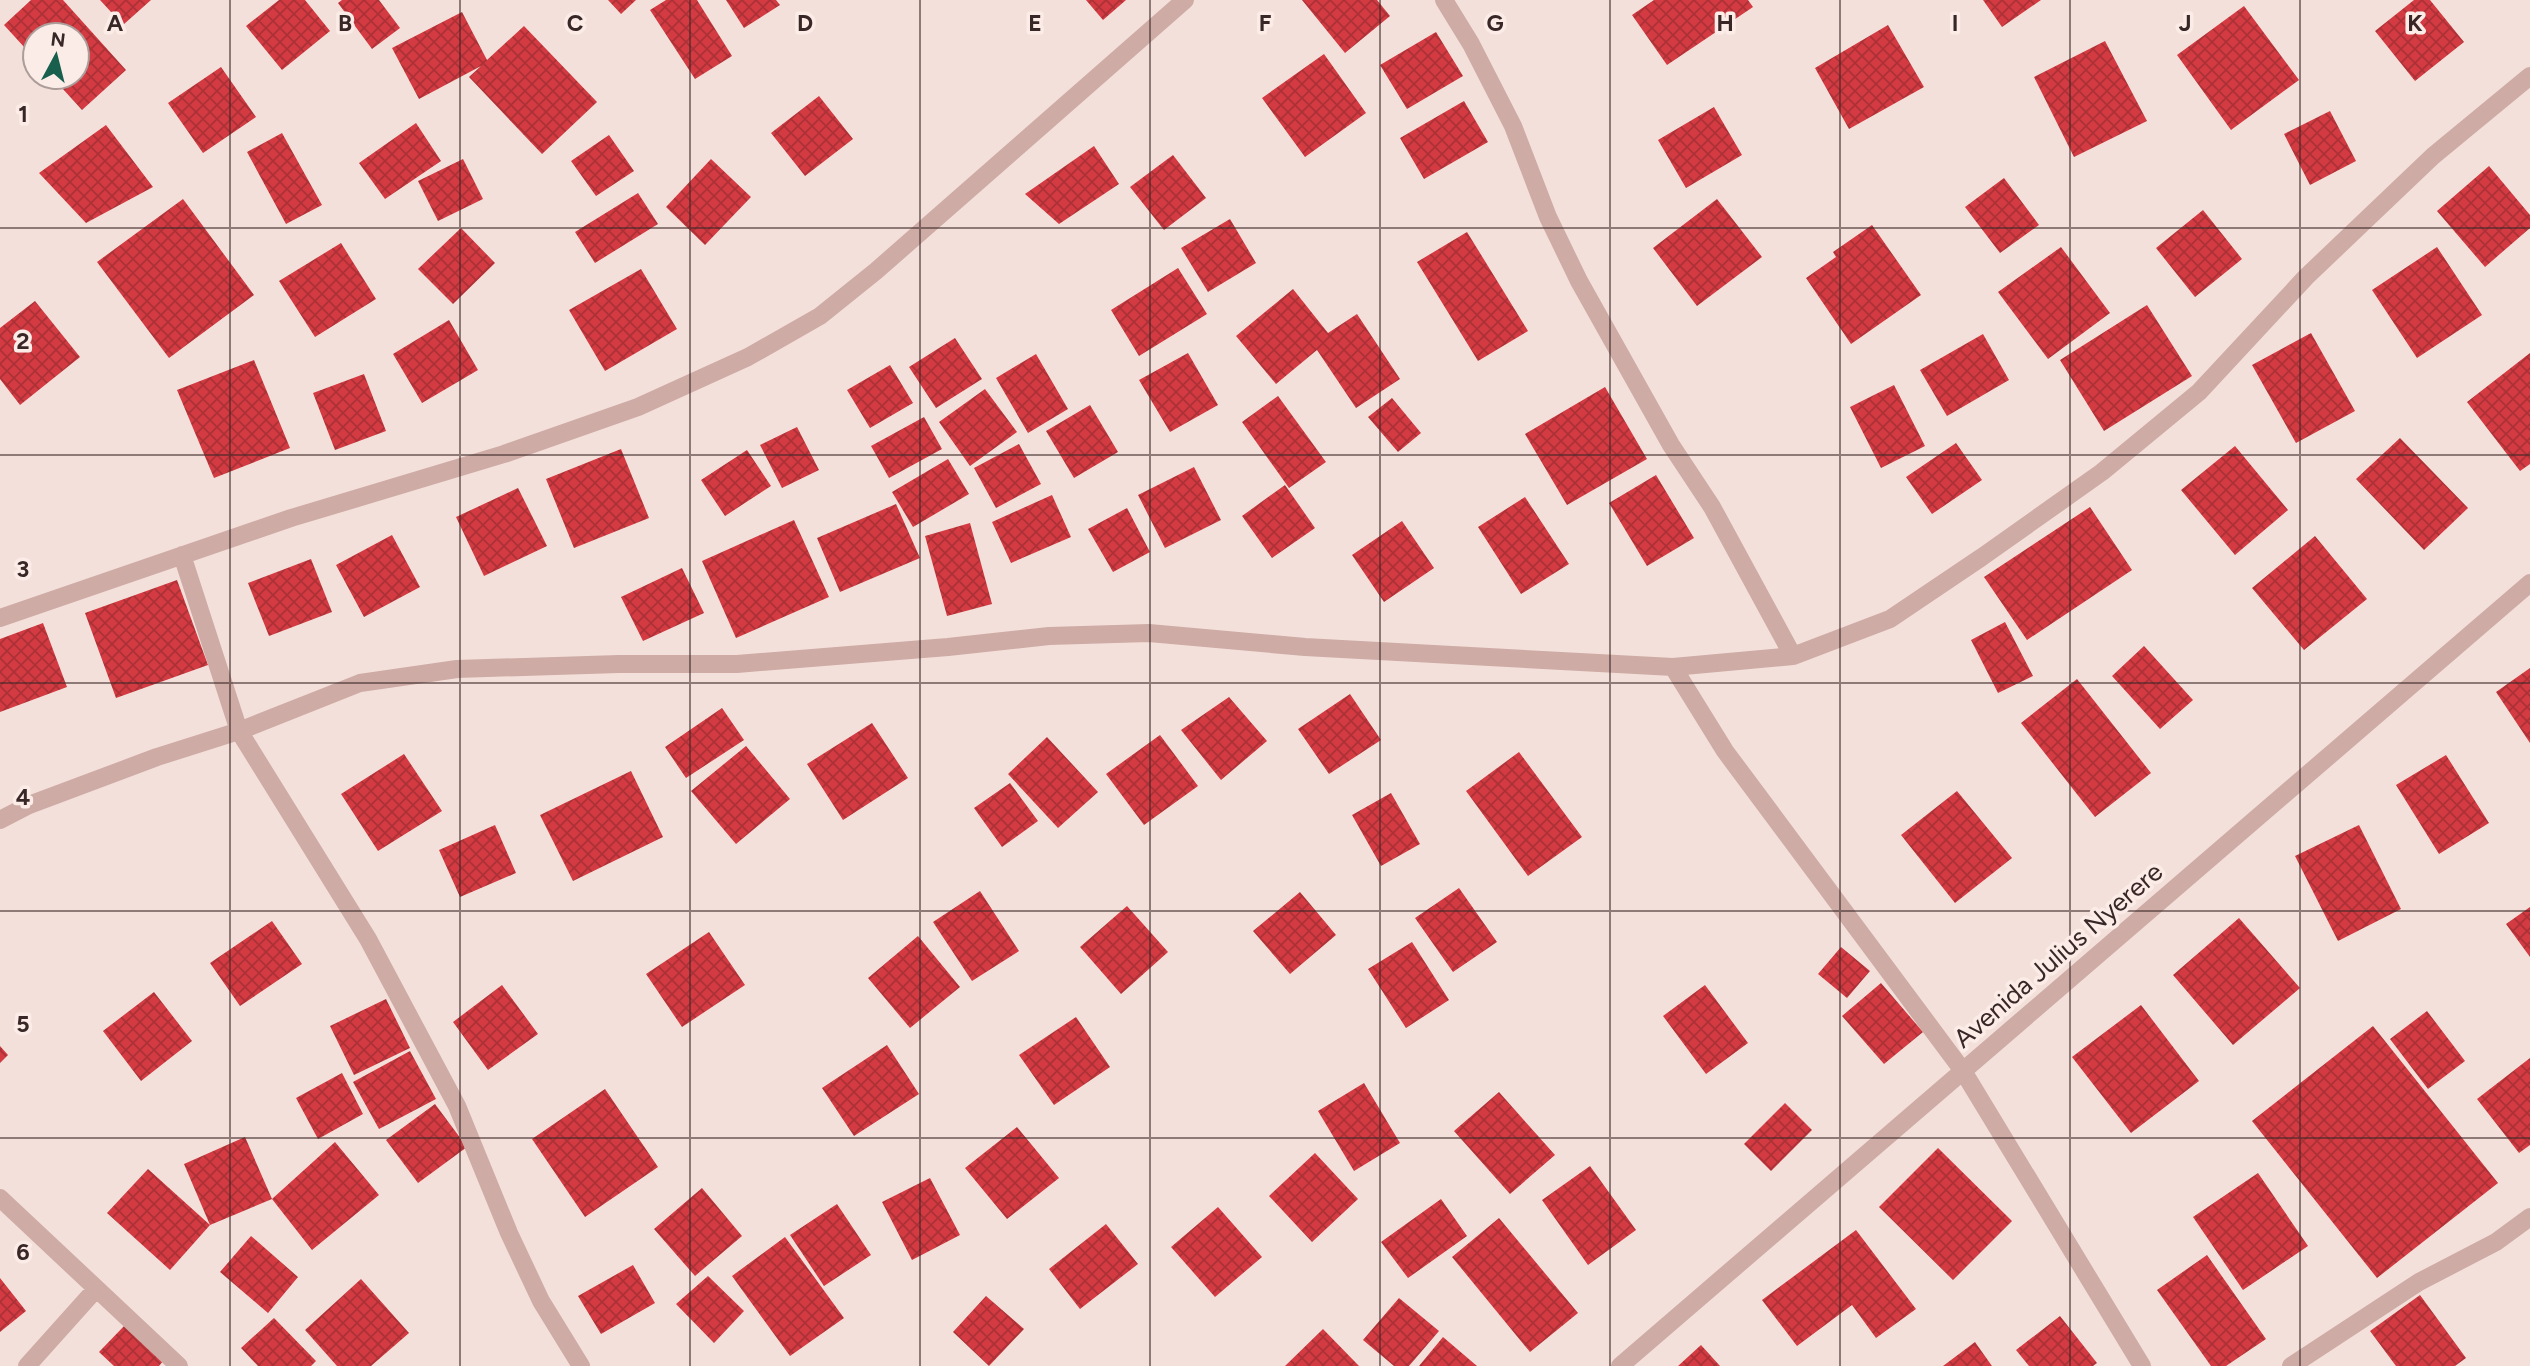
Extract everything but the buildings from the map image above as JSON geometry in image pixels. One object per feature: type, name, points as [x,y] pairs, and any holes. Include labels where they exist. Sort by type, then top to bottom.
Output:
[{"type":"street","points":[[0,618],[291,518],[504,454],[638,407],[748,357],[820,316],[867,279],[1185,0]]},
{"type":"street","points":[[1444,0],[1471,44],[1513,126],[1548,217],[1579,281],[1671,445],[1712,507],[1793,656]]},
{"type":"street","points":[[0,820],[29,806],[144,762],[239,731],[360,683],[457,669],[619,664],[737,664],[1049,636],[1149,633],[1305,647],[1673,667],[1793,656],[1890,619],[2102,472],[2199,392],[2306,277],[2433,156],[2530,76]]},
{"type":"street","points":[[182,555],[239,731],[368,939],[457,1106],[509,1233],[541,1301],[582,1366]]},
{"type":"street","name":"Avenida Julius Nyerere","points":[[1620,1366],[2530,583]]},
{"type":"street","points":[[1673,667],[1725,751],[1963,1071],[2142,1366]]},
{"type":"street","points":[[0,1198],[179,1366]]},
{"type":"street","points":[[2291,1366],[2419,1282],[2496,1242],[2530,1217]]},
{"type":"street","points":[[27,1366],[96,1289]]}]
